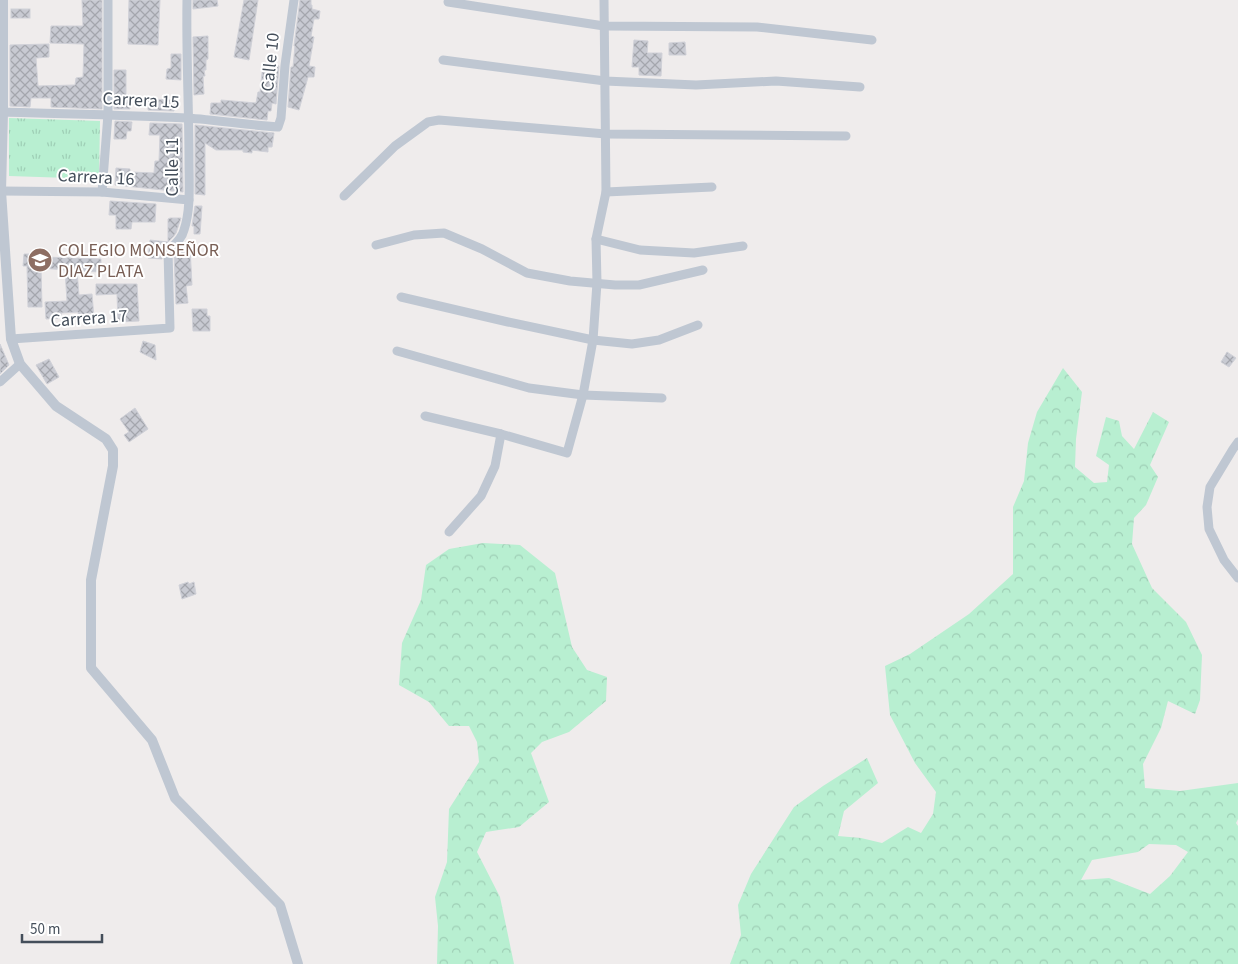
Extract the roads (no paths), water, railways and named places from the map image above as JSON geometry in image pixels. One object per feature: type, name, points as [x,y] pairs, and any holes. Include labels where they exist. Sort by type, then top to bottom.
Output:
[{"type":"street","points":[[3,0],[1,191],[11,339],[20,364],[56,406],[106,439],[113,450],[113,466],[90,580],[91,668],[152,740],[175,798],[280,905],[298,964]]},
{"type":"street","points":[[102,192],[108,114],[108,0]]},
{"type":"street","name":"Calle 11","points":[[170,328],[168,251],[182,237],[185,228],[188,200],[187,0]]},
{"type":"street","name":"Calle 10","points":[[278,127],[281,118],[285,65],[294,0]]},
{"type":"street","points":[[425,416],[501,434],[568,453],[583,395],[593,340],[597,283],[596,239],[606,192],[604,0]]},
{"type":"street","points":[[448,2],[604,26],[757,27],[872,40]]},
{"type":"street","points":[[443,60],[605,81],[696,85],[776,81],[860,87]]},
{"type":"street","name":"Carrera 15","points":[[3,112],[189,118],[278,127]]},
{"type":"street","points":[[344,196],[395,146],[428,122],[439,120],[606,134],[846,136]]},
{"type":"street","points":[[606,192],[712,187]]},
{"type":"street","name":"Carrera 16","points":[[1,191],[102,192],[188,200]]},
{"type":"street","points":[[376,245],[414,235],[444,233],[482,249],[527,274],[615,285],[639,285],[704,270]]},
{"type":"street","points":[[596,239],[640,250],[694,253],[743,246]]},
{"type":"street","points":[[401,297],[593,340],[632,344],[659,340],[698,325]]},
{"type":"street","name":"Carrera 17","points":[[11,339],[170,328]]},
{"type":"street","points":[[397,351],[529,388],[583,395],[662,398]]},
{"type":"street","points":[[0,382],[20,364]]},
{"type":"street","points":[[449,532],[481,496],[495,466],[501,434]]},
{"type":"street","points":[[1238,442],[1210,487],[1206,506],[1209,529],[1224,560],[1238,578]]},
{"type":"place","name":"COLEGIO MONSEÑOR DIAZ PLATA","points":[[40,260]]}]
